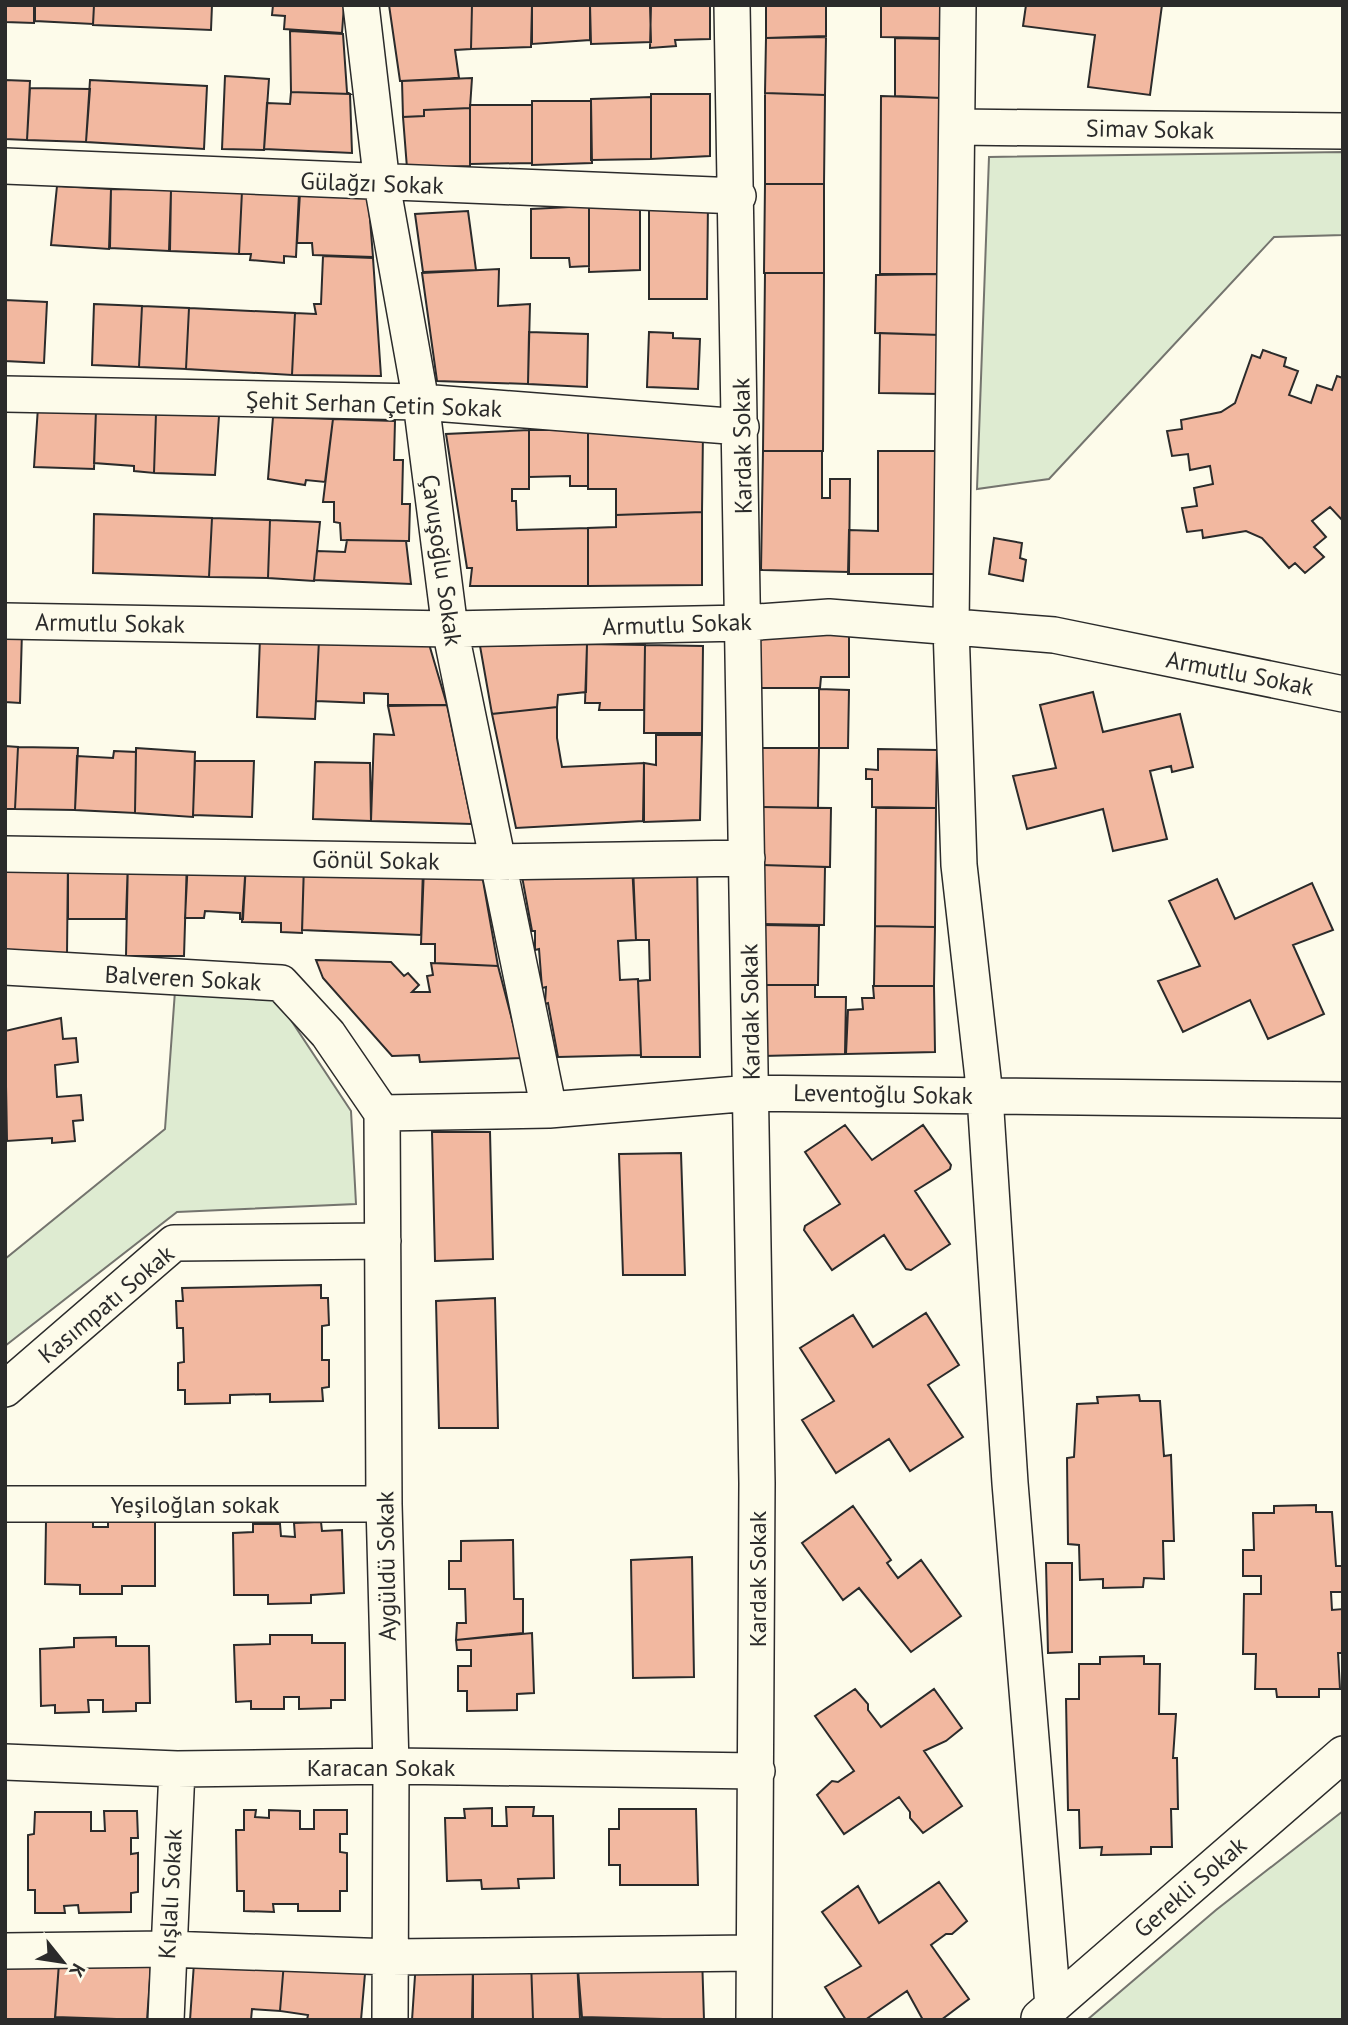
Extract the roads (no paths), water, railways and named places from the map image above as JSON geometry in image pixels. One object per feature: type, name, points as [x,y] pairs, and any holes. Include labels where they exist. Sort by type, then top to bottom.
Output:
[{"type":"street","name":"Çavuşoğlu Sokak","points":[[361,5],[382,184],[421,402],[450,629],[549,1110]]},
{"type":"street","name":"Kardak Sokak","points":[[732,5],[738,196],[751,1093],[757,1771],[752,1953],[754,2020]]},
{"type":"street","points":[[958,5],[951,627],[959,865],[985,1096],[1045,2013]]},
{"type":"street","name":"Simav Sokak","points":[[957,127],[1343,131]]},
{"type":"street","name":"Gülağzı Sokak","points":[[5,166],[382,184],[738,196]]},
{"type":"street","name":"Şehit Serhan Çetin Sokak","points":[[5,394],[421,402],[741,428]]},
{"type":"street","name":"Armutlu Sokak","points":[[5,621],[450,629],[744,623],[830,617],[1054,635],[1343,694]]},
{"type":"street","name":"Gönül Sokak","points":[[5,854],[498,862],[747,858]]},
{"type":"street","name":"Balveren Sokak","points":[[5,967],[281,983],[328,1034],[382,1113]]},
{"type":"street","name":"Leventoğlu Sokak","points":[[382,1113],[549,1110],[751,1093],[1343,1100]]},
{"type":"street","name":"Aygüldü Sokak","points":[[382,1113],[384,1504],[391,1766],[390,2020]]},
{"type":"street","name":"Kasımpatı Sokak","points":[[5,1388],[174,1243],[383,1241]]},
{"type":"street","name":"Yeşiloğlan sokak","points":[[5,1504],[384,1504]]},
{"type":"street","name":"Gerekli Sokak","points":[[1045,2013],[1343,1754]]},
{"type":"street","name":"Karacan Sokak","points":[[5,1762],[177,1769],[391,1766],[757,1771]]},
{"type":"street","name":"Kışlalı Sokak","points":[[166,2020],[167,1949],[177,1769]]},
{"type":"street","points":[[5,1951],[167,1949],[391,1957],[752,1953]]}]
